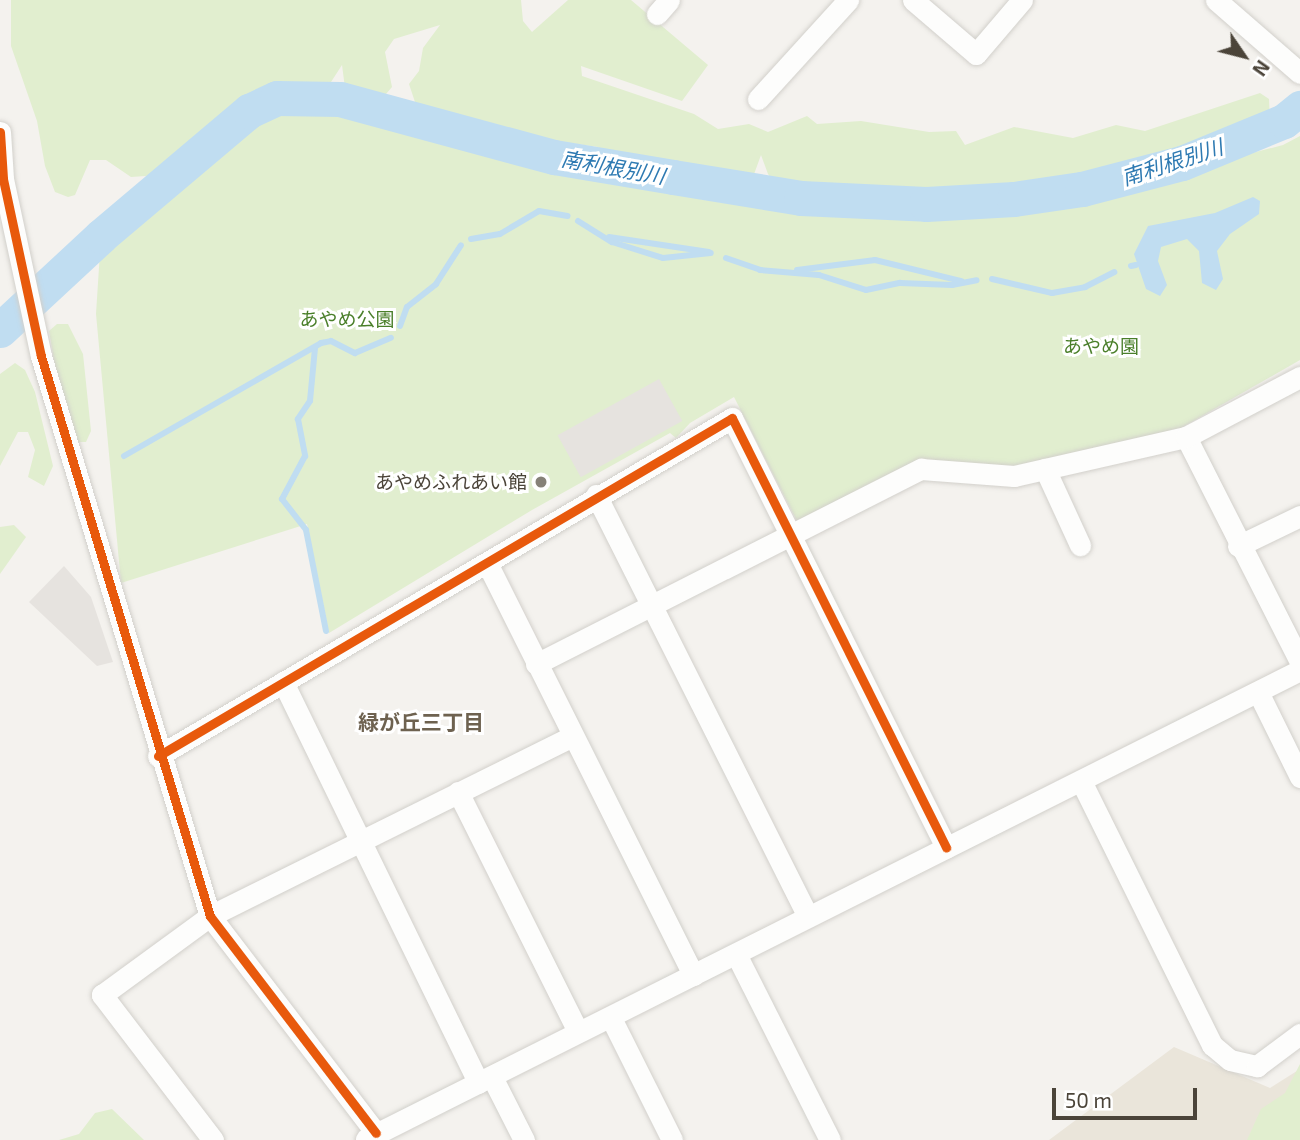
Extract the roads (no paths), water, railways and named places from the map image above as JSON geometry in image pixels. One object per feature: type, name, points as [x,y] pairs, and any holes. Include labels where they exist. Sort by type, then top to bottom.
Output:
[{"type":"street","points":[[758,99],[848,0]]},
{"type":"street","points":[[913,0],[976,54],[1022,0]]},
{"type":"street","points":[[1216,0],[1300,74]]},
{"type":"street","points":[[0,132],[3,179],[41,356],[158,756],[210,916],[370,1137],[1300,670]]},
{"type":"street","points":[[536,664],[921,469],[1014,476],[1186,437],[1300,377]]},
{"type":"street","points":[[158,756],[596,495],[732,418],[793,535],[946,848]]},
{"type":"street","points":[[1186,437],[1238,546],[1300,662]]},
{"type":"street","points":[[1045,469],[1080,545]]},
{"type":"street","points":[[596,495],[808,917]]},
{"type":"street","points":[[1238,546],[1300,516]]},
{"type":"street","points":[[487,562],[571,737],[693,975]]},
{"type":"street","points":[[283,682],[359,841],[486,1080],[524,1140]]},
{"type":"street","points":[[1258,692],[1300,777]]},
{"type":"street","points":[[213,1140],[102,995],[210,916],[571,737]]},
{"type":"street","points":[[1081,780],[1212,1045],[1230,1060],[1257,1066],[1300,1034]]},
{"type":"street","points":[[458,792],[578,1032]]},
{"type":"street","points":[[736,954],[830,1140]]},
{"type":"street","points":[[611,1018],[672,1140]]},
{"type":"water","points":[[1253,197],[1260,201],[1259,214],[1230,234],[1217,251],[1223,279],[1216,290],[1202,283],[1199,251],[1187,239],[1161,247],[1158,261],[1167,285],[1160,296],[1146,289],[1134,254],[1148,226],[1215,213]]},
{"type":"waterway","name":"南利根別川","points":[[0,330],[101,236],[249,111],[277,98],[340,99],[554,157],[801,198],[926,204],[1014,199],[1082,189],[1182,163],[1284,121],[1300,108]]},
{"type":"waterway","points":[[471,239],[500,234],[539,211],[568,216]]},
{"type":"waterway","points":[[578,221],[612,242],[663,258],[711,253]]},
{"type":"waterway","points":[[609,237],[709,252]]},
{"type":"waterway","points":[[400,326],[407,307],[436,284],[461,245]]},
{"type":"waterway","points":[[726,258],[760,270],[819,275],[866,290],[900,283],[952,285],[977,280]]},
{"type":"waterway","points":[[797,270],[875,260],[961,281]]},
{"type":"waterway","points":[[1131,266],[1136,265]]},
{"type":"waterway","points":[[992,279],[1052,293],[1085,287],[1114,272]]},
{"type":"waterway","points":[[124,456],[321,343],[331,341],[355,353],[391,338]]},
{"type":"waterway","points":[[315,348],[310,401],[298,419],[305,456],[282,499],[306,530],[326,631]]},
{"type":"place","name":"あやめふれあい館","points":[[541,482]]},
{"type":"district","name":"緑が丘三丁目","points":[[421,722]]},
{"type":"park label","name":"あやめ公園","points":[[347,319]]},
{"type":"park label","name":"あやめ園","points":[[1101,346]]}]
